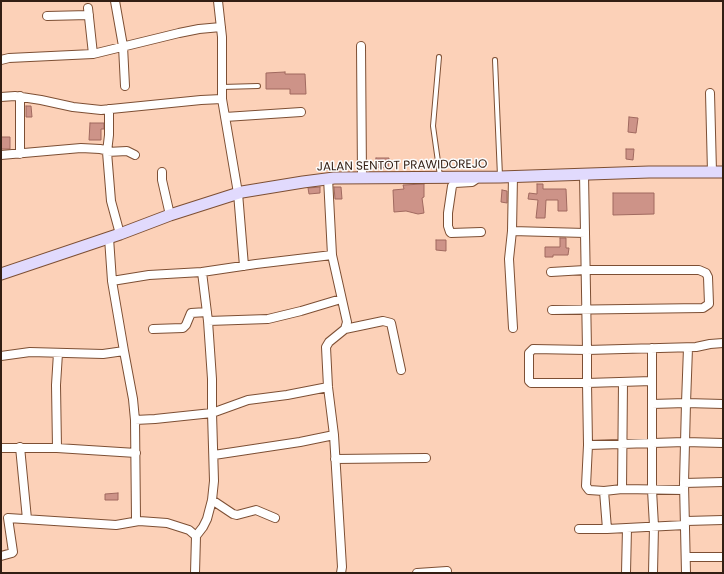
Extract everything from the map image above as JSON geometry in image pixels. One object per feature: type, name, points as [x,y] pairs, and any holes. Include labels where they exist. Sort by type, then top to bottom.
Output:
[{"type":"main road","name":"JALAN SENTOT PRAWIDOREJO","points":[[1,274],[238,193],[328,178],[500,177],[723,172]]},
{"type":"street","points":[[115,1],[123,46],[125,86]]},
{"type":"street","points":[[221,1],[222,99],[238,193],[244,266]]},
{"type":"street","points":[[47,16],[89,11],[93,54]]},
{"type":"street","points":[[1,60],[93,54],[199,29],[221,27]]},
{"type":"street","points":[[361,46],[362,177]]},
{"type":"street","points":[[710,93],[712,172]]},
{"type":"street","points":[[1,97],[20,96],[74,107],[109,109],[222,99]]},
{"type":"street","points":[[20,96],[20,154]]},
{"type":"street","points":[[109,109],[109,135],[107,152],[111,201],[120,234]]},
{"type":"street","points":[[225,117],[301,112]]},
{"type":"street","points":[[1,155],[81,148],[100,149],[107,152],[127,151],[135,155]]},
{"type":"street","points":[[162,172],[162,180],[170,215]]},
{"type":"street","points":[[584,174],[588,445],[586,486],[590,490],[604,491],[622,489],[652,490],[723,482]]},
{"type":"street","points":[[512,328],[509,259],[512,231],[513,176]]},
{"type":"street","points":[[477,177],[472,182],[455,183],[452,186],[448,213],[448,226],[451,233],[480,232]]},
{"type":"street","points":[[328,178],[332,255],[347,322],[345,329]]},
{"type":"street","points":[[512,231],[585,233]]},
{"type":"street","points":[[109,238],[112,281],[133,399],[136,453],[136,516],[139,521]]},
{"type":"street","points":[[112,281],[149,275],[202,272],[332,255]]},
{"type":"street","points":[[551,272],[585,270],[699,270],[706,273],[708,277],[709,304],[703,308],[552,310]]},
{"type":"street","points":[[195,573],[196,536],[203,527],[212,500],[214,481],[212,379],[208,321],[202,272]]},
{"type":"street","points":[[208,321],[268,319],[341,299]]},
{"type":"street","points":[[153,329],[183,328],[188,323],[191,313],[207,312]]},
{"type":"street","points":[[341,573],[342,567],[334,435],[328,387],[326,347],[329,342],[345,329],[383,321],[391,323],[401,370]]},
{"type":"street","points":[[652,381],[531,383],[529,380],[528,353],[533,349],[587,350],[688,348],[723,343]]},
{"type":"street","points":[[652,348],[652,490],[654,526],[653,573]]},
{"type":"street","points":[[686,573],[684,486],[688,348]]},
{"type":"street","points":[[1,356],[30,352],[103,354],[124,351]]},
{"type":"street","points":[[57,448],[56,385],[58,353]]},
{"type":"street","points":[[622,489],[623,382]]},
{"type":"street","points":[[135,420],[212,413],[248,400],[287,395],[328,387]]},
{"type":"street","points":[[652,404],[723,404]]},
{"type":"street","points":[[214,455],[264,448],[334,435]]},
{"type":"street","points":[[588,445],[685,442],[723,443]]},
{"type":"street","points":[[20,447],[28,519]]},
{"type":"street","points":[[1,448],[57,448],[136,453]]},
{"type":"street","points":[[335,459],[426,458]]},
{"type":"street","points":[[604,491],[607,529]]},
{"type":"street","points":[[212,500],[233,514],[237,515],[256,510],[275,518]]},
{"type":"street","points":[[1,556],[12,553],[13,551],[8,518],[116,525],[139,521],[167,523],[189,530],[196,536]]},
{"type":"street","points":[[579,529],[627,528],[723,520]]},
{"type":"street","points":[[626,573],[627,528]]},
{"type":"street","points":[[686,557],[723,557]]},
{"type":"street","points":[[417,573],[447,571]]},
{"type":"lane","points":[[439,57],[433,126],[440,177]]},
{"type":"lane","points":[[495,60],[500,177]]},
{"type":"lane","points":[[222,87],[258,86]]},
{"type":"building","points":[[285,72],[285,74],[305,74],[306,94],[290,94],[290,89],[266,89],[266,73]]},
{"type":"building","points":[[26,106],[31,106],[32,117],[26,117]]},
{"type":"building","points":[[629,117],[638,118],[636,133],[628,132]]},
{"type":"building","points":[[90,123],[104,123],[104,129],[101,129],[101,140],[89,140]]},
{"type":"building","points":[[1,137],[10,137],[10,149],[1,149]]},
{"type":"building","points":[[626,149],[634,149],[633,160],[626,159]]},
{"type":"building","points":[[376,158],[389,158],[388,168],[375,167]]},
{"type":"building","points":[[424,184],[424,197],[422,198],[424,213],[418,214],[406,211],[394,212],[393,190],[404,189],[403,185]]},
{"type":"building","points":[[537,184],[543,184],[543,189],[566,189],[567,211],[558,211],[558,200],[546,200],[545,218],[536,218],[538,200],[528,199],[529,193],[537,194]]},
{"type":"building","points":[[320,187],[320,193],[309,194],[308,188]]},
{"type":"building","points":[[334,187],[341,187],[342,199],[335,199]]},
{"type":"building","points":[[502,190],[507,191],[507,203],[501,202]]},
{"type":"building","points":[[613,193],[654,193],[654,214],[613,215]]},
{"type":"building","points":[[560,238],[566,238],[566,248],[569,248],[568,255],[553,255],[553,257],[545,257],[545,247],[560,247]]},
{"type":"building","points":[[436,240],[446,240],[446,251],[436,250]]},
{"type":"building","points":[[118,493],[118,500],[105,500],[105,494]]}]
